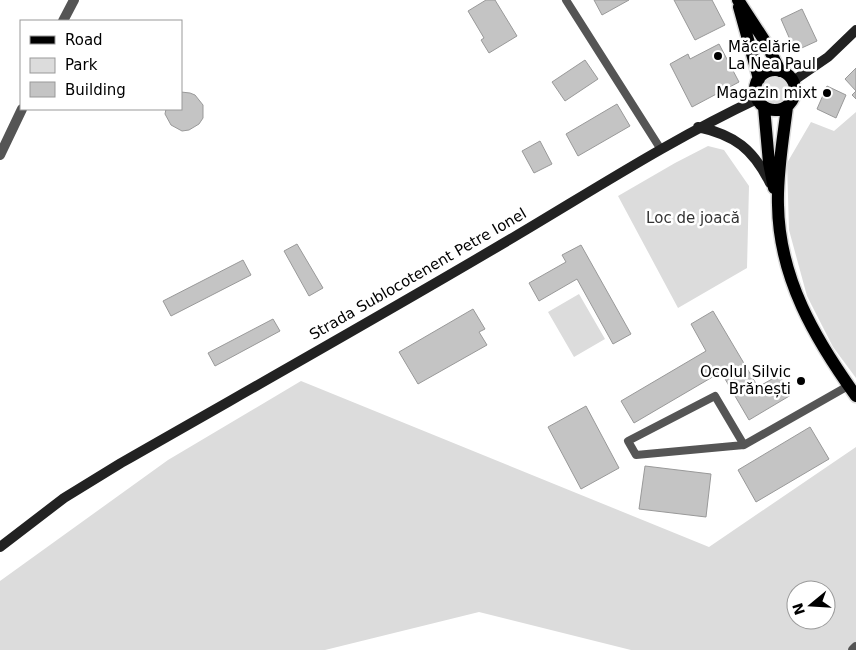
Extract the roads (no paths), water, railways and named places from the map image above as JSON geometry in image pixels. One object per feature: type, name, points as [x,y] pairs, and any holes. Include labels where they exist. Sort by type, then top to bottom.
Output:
[{"type":"main road","points":[[738,0],[766,43],[780,71]]},
{"type":"main road","points":[[738,0],[759,78],[755,92],[761,103],[769,163],[778,202],[783,245],[794,289],[817,338],[852,391]]},
{"type":"main road","points":[[793,81],[828,57],[856,30]]},
{"type":"main road","points":[[759,78],[768,72],[780,71],[790,76],[795,92],[794,98],[787,107],[778,202]]},
{"type":"main road","name":"Strada Sublocotenent Petre Ionel","points":[[0,547],[64,498],[95,478],[515,236],[660,148],[698,127],[761,103]]},
{"type":"main road","points":[[761,103],[776,110],[787,107]]},
{"type":"main road","points":[[698,127],[716,131],[733,138],[744,146],[764,172],[778,202]]},
{"type":"street","points":[[64,20],[74,0]]},
{"type":"street","points":[[0,156],[22,110]]},
{"type":"street","points":[[853,650],[856,646]]},
{"type":"lane","points":[[566,0],[660,148]]},
{"type":"lane","points":[[744,445],[714,396],[628,441],[636,455],[744,445],[852,391]]},
{"type":"place","name":"Măcelărie La Nea Paul","points":[[718,56]]},
{"type":"place","name":"Magazin mixt","points":[[827,93]]},
{"type":"place","name":"Ocolul Silvic Brănești","points":[[801,381]]},
{"type":"park label","name":"Loc de joacă","points":[[693,218]]}]
